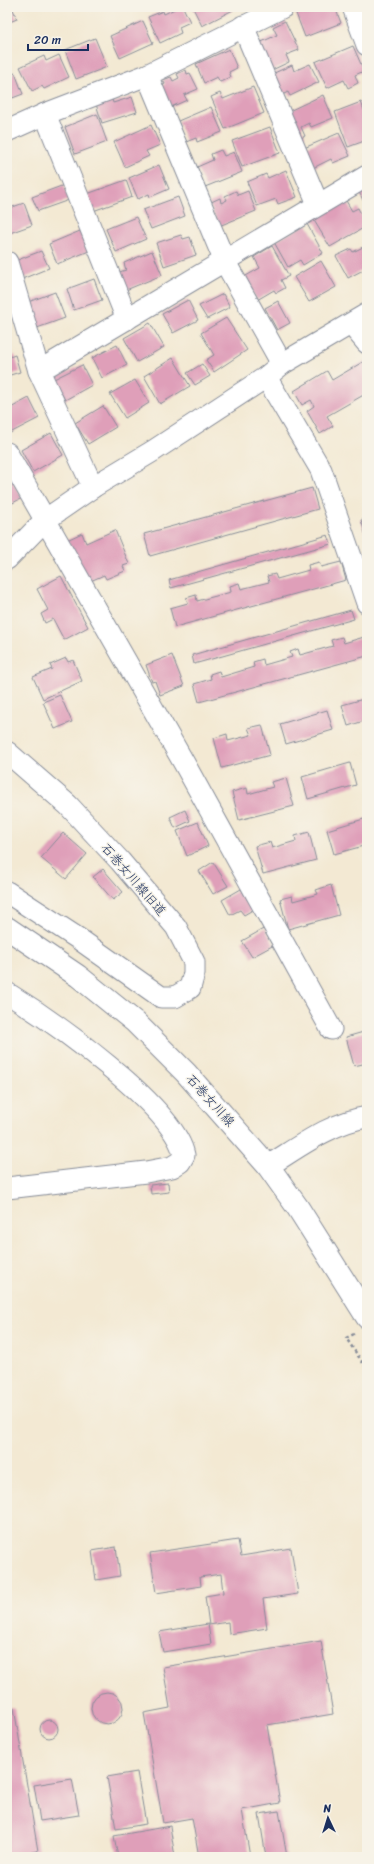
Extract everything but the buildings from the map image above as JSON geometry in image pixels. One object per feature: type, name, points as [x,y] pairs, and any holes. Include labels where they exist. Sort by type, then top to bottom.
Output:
[{"type":"main road","name":"石巻女川線","points":[[7,928],[78,976],[135,1022],[186,1073],[268,1166],[298,1208],[367,1317]]},
{"type":"street","points":[[7,131],[45,114],[147,75],[283,7]]},
{"type":"street","points":[[353,7],[367,44]]},
{"type":"street","points":[[243,26],[318,204]]},
{"type":"street","points":[[147,75],[225,262],[282,364]]},
{"type":"street","points":[[45,114],[127,319]]},
{"type":"street","points":[[39,371],[225,262],[318,204],[367,176]]},
{"type":"street","points":[[7,262],[39,371],[93,487]]},
{"type":"street","points":[[7,559],[45,520],[93,487],[153,451],[266,378],[282,364],[359,319],[367,343]]},
{"type":"street","points":[[266,378],[321,470],[367,604]]},
{"type":"street","points":[[7,454],[184,763],[332,1029]]},
{"type":"street","name":"石巻女川線旧道","points":[[7,752],[68,805],[120,861],[176,927],[194,962],[194,974],[190,988],[175,997],[161,997],[79,939],[7,892]]},
{"type":"street","points":[[7,993],[29,1006],[136,1090],[158,1112],[176,1134],[182,1144],[184,1155],[180,1162],[172,1167],[7,1188]]},
{"type":"street","points":[[268,1166],[326,1130],[354,1119],[367,1117]]},
{"type":"path","points":[[354,1334],[346,1338],[367,1369]]}]
